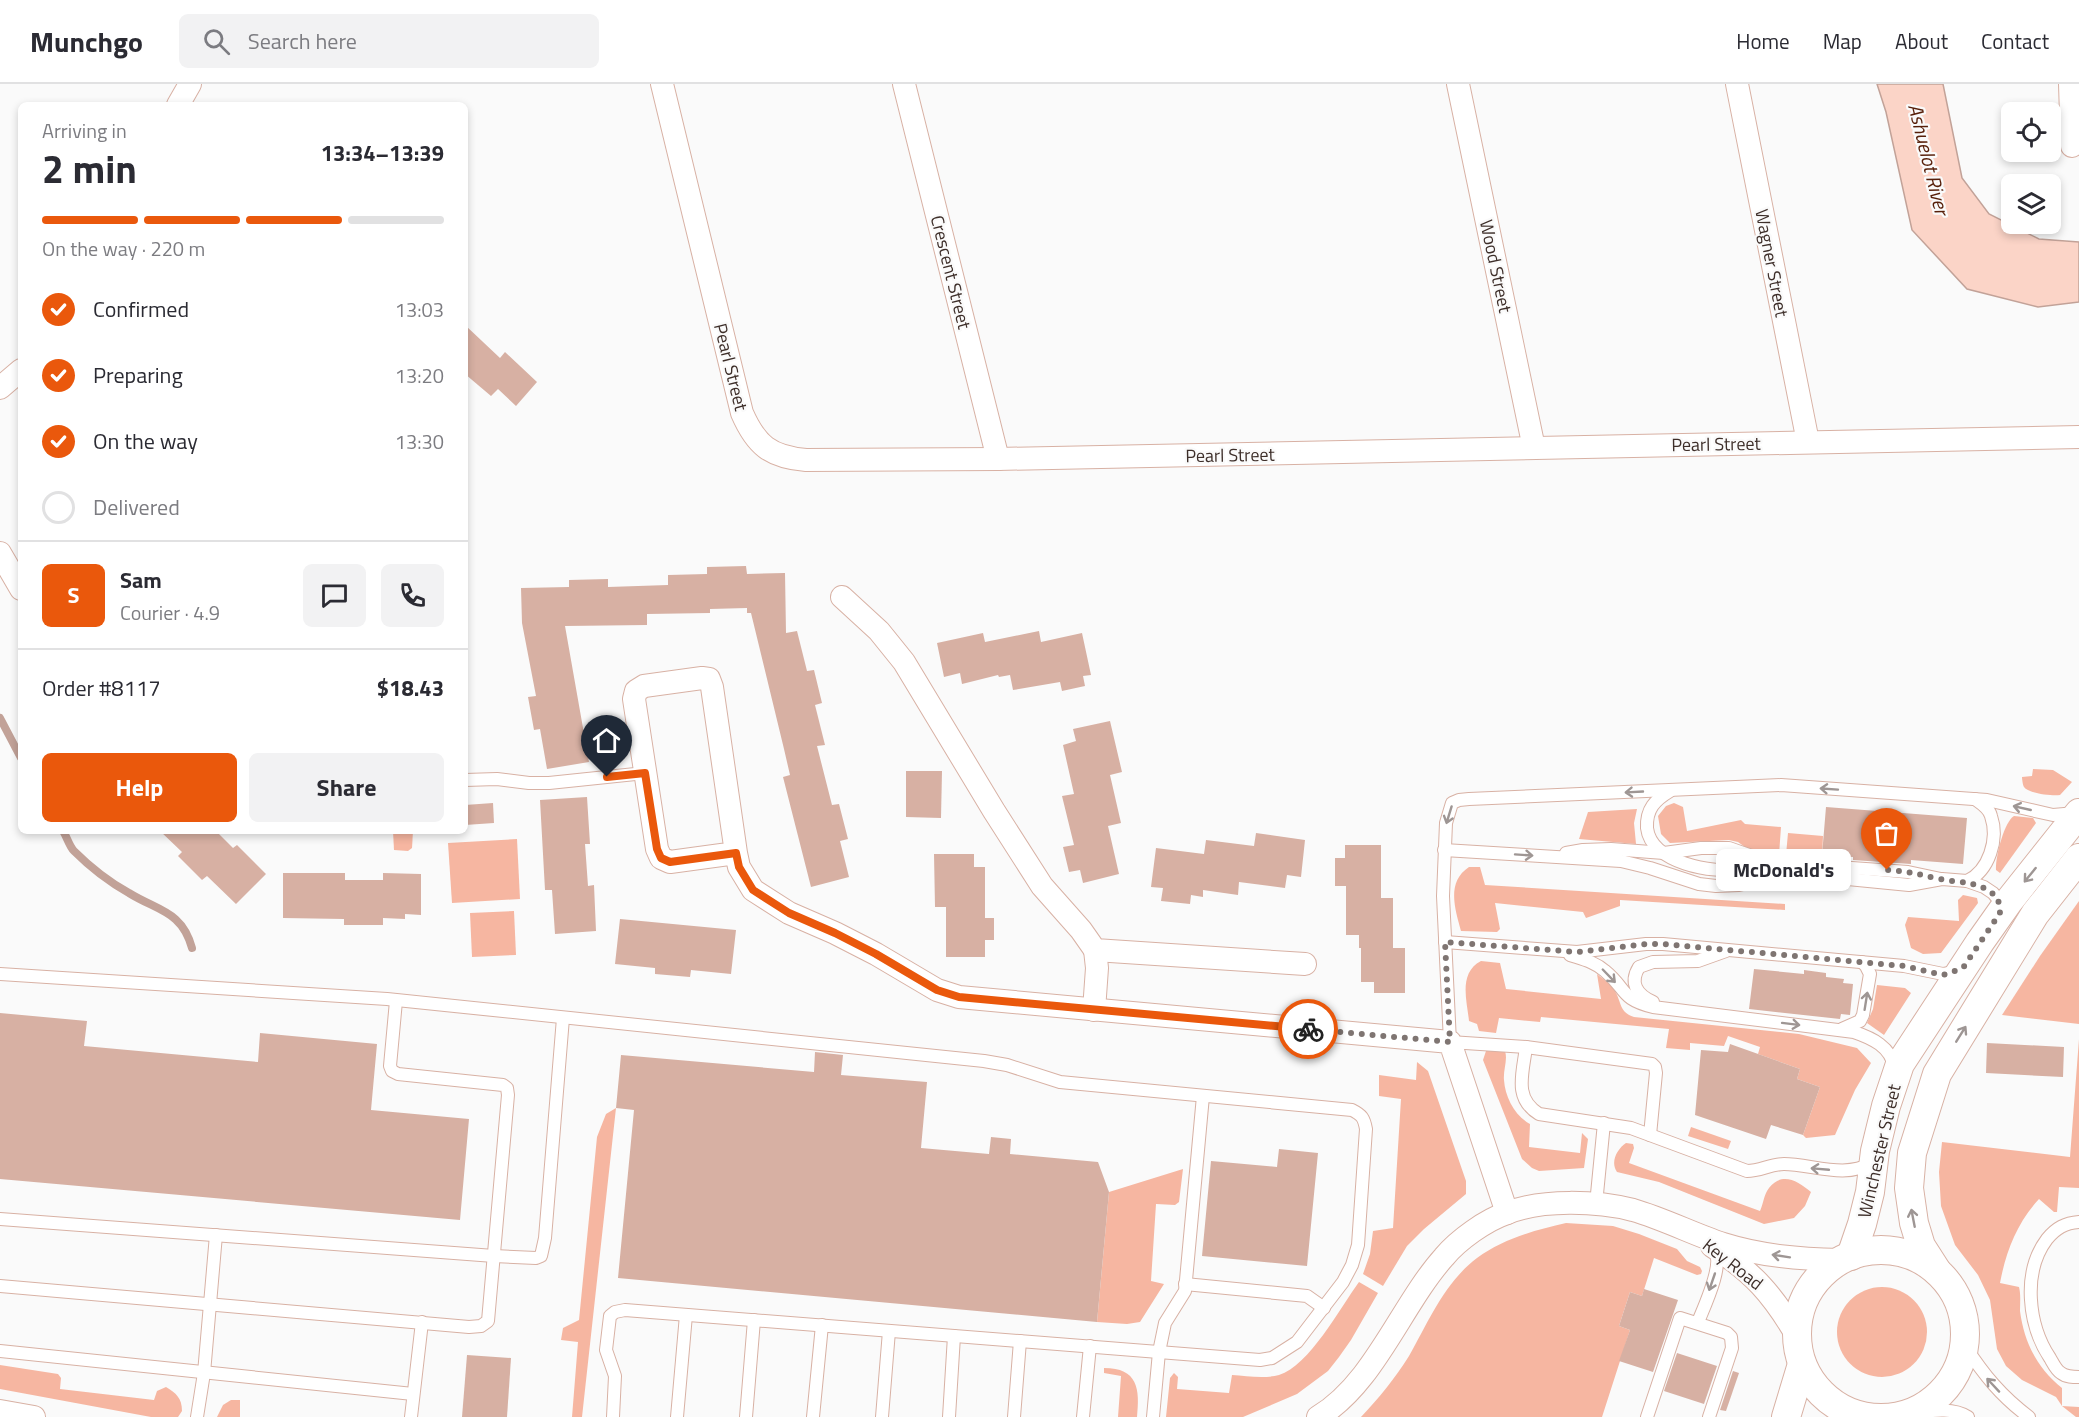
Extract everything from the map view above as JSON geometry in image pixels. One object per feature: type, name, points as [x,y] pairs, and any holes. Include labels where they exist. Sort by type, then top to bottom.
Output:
[{"type":"street","points":[[180,102],[190,84]]},
{"type":"street","name":"Pearl Street","points":[[662,84],[742,413],[750,431],[763,447],[785,458],[806,460],[998,459],[2079,437]]},
{"type":"street","name":"Crescent Street","points":[[904,84],[998,459]]},
{"type":"street","name":"Wood Street","points":[[1458,84],[1534,448]]},
{"type":"street","name":"Wagner Street","points":[[1737,84],[1808,442]]},
{"type":"street","points":[[2070,84],[2072,146]]},
{"type":"street","points":[[0,388],[18,373]]},
{"type":"street","points":[[0,553],[18,584]]},
{"type":"street","points":[[842,597],[879,631],[904,662],[1042,886],[1081,930],[1095,950],[1097,968],[1094,1010]]},
{"type":"street","points":[[736,853],[670,862],[661,858],[657,849],[634,699],[636,691],[644,686],[709,679],[739,867],[753,890],[789,913],[876,954],[937,990],[959,997],[1450,1042],[1507,1213]]},
{"type":"street","name":"Winchester Street","points":[[1845,1258],[1867,1206],[1886,1106],[1900,1064],[2000,913],[2079,812]]},
{"type":"street","name":"Winchester Street","points":[[1937,1271],[1921,1246],[1916,1231],[1909,1188],[1912,1153],[1937,1074],[2034,914],[2079,858]]},
{"type":"street","points":[[1095,950],[1305,964]]},
{"type":"street","points":[[1326,1415],[1357,1382],[1428,1276],[1446,1254],[1470,1233],[1507,1213],[1548,1204],[1596,1204],[1634,1210],[1700,1238]]},
{"type":"street","name":"Key Road","points":[[1700,1238],[1780,1257],[1845,1258]]},
{"type":"street","name":"Key Road","points":[[1700,1238],[1733,1259],[1767,1290],[1780,1306],[1800,1350]]},
{"type":"street","points":[[1786,1417],[1800,1350],[1800,1312],[1810,1290],[1826,1271],[1845,1258],[1866,1251],[1886,1250],[1913,1256],[1937,1271],[1954,1293],[1964,1319],[1965,1346],[1956,1372],[1940,1394],[1914,1413],[1888,1417],[1861,1417],[1837,1406],[1816,1388],[1800,1350]]},
{"type":"street","points":[[0,1411],[34,1417]]},
{"type":"lane","points":[[468,780],[497,779],[549,783],[645,773]]},
{"type":"lane","points":[[1650,1135],[1656,1072],[1652,1064],[1526,1047],[1450,1042],[1443,897],[1446,823],[1452,803],[1459,800],[1781,785],[1975,799],[2002,802],[2053,815],[2079,812]]},
{"type":"lane","points":[[1670,790],[1654,802],[1647,816],[1649,837],[1664,853],[1682,863],[1703,867],[1740,870],[1769,862]]},
{"type":"lane","points":[[1967,881],[1983,869],[1993,841],[1994,828],[1991,815],[1986,807],[1975,799]]},
{"type":"lane","points":[[1549,857],[1582,850],[1664,853],[1701,848],[1729,848],[1769,862],[1908,872],[1967,881],[1984,887],[1998,898],[2000,913]]},
{"type":"lane","points":[[1444,850],[1632,863],[1699,884],[1716,886],[1739,885],[1784,875],[1807,875],[1909,885],[1942,879]]},
{"type":"lane","points":[[1445,942],[1577,952],[1646,944],[1904,966],[1943,975],[1963,968]]},
{"type":"lane","points":[[1674,1009],[1650,1001],[1636,990],[1634,977],[1639,967],[1653,962],[1698,961],[1730,950]]},
{"type":"lane","points":[[1557,951],[1594,963],[1606,972],[1628,997],[1638,1003],[1841,1030],[1863,1035],[1884,1046],[1894,1063],[1896,1077]]},
{"type":"lane","points":[[1841,1030],[1860,1021],[1863,1014],[1870,974],[1869,969],[1862,962]]},
{"type":"lane","points":[[0,974],[396,1001],[984,1061],[1007,1065],[1060,1082],[1352,1110],[1364,1119],[1366,1129],[1358,1245],[1352,1265],[1343,1282],[1297,1342],[1272,1358],[1260,1360],[625,1310],[615,1312],[610,1316],[606,1350],[615,1376],[613,1417]]},
{"type":"lane","points":[[0,1286],[469,1327],[481,1326],[488,1321],[507,1088],[503,1085],[398,1074],[392,1071],[390,1066],[396,1001]]},
{"type":"lane","points":[[0,1219],[494,1256],[541,1256],[563,1018]]},
{"type":"lane","points":[[1526,1047],[1522,1094],[1530,1108],[1539,1114],[1631,1128],[1739,1169],[1760,1171],[1784,1164],[1821,1170],[1842,1169],[1863,1167],[1871,1164],[1875,1157]]},
{"type":"lane","points":[[1153,1417],[1159,1352],[1165,1323],[1182,1298],[1185,1284],[1203,1096]]},
{"type":"lane","points":[[1596,1204],[1604,1123]]},
{"type":"lane","points":[[2079,1222],[2063,1225],[2046,1240],[2040,1248],[2033,1268],[2031,1286],[2032,1307],[2041,1343],[2063,1375],[2079,1377]]},
{"type":"lane","points":[[197,1417],[204,1373],[216,1235]]},
{"type":"lane","points":[[1698,1322],[1718,1266],[1717,1253],[1700,1238]]},
{"type":"lane","points":[[1185,1284],[1307,1296],[1324,1308]]},
{"type":"lane","points":[[677,1417],[686,1315]]},
{"type":"lane","points":[[1647,1417],[1678,1320],[1683,1318],[1727,1333],[1731,1337],[1730,1356],[1709,1417]]},
{"type":"lane","points":[[746,1417],[754,1320]]},
{"type":"lane","points":[[411,1417],[422,1322]]},
{"type":"lane","points":[[813,1417],[822,1325]]},
{"type":"lane","points":[[882,1417],[889,1331]]},
{"type":"lane","points":[[949,1417],[954,1336]]},
{"type":"lane","points":[[1014,1417],[1020,1341]]},
{"type":"lane","points":[[1083,1417],[1090,1346]]},
{"type":"lane","points":[[1965,1346],[1988,1380],[2013,1405],[2029,1417]]},
{"type":"lane","points":[[0,1351],[413,1394]]},
{"type":"lane","points":[[1914,1413],[1945,1411],[1966,1416]]},
{"type":"shaded area","points":[[2033,769],[2053,770],[2072,782],[2060,795],[2036,793],[2024,787],[2022,777],[2032,776]]},
{"type":"shaded area","points":[[1674,803],[1683,807],[1687,831],[1741,820],[1745,824],[1781,827],[1779,855],[1752,852],[1738,842],[1729,840],[1670,843],[1661,834],[1658,816],[1666,806]]},
{"type":"shaded area","points":[[1637,809],[1634,823],[1636,844],[1579,839],[1588,812]]},
{"type":"shaded area","points":[[2014,816],[2033,818],[2036,823],[2000,873],[1996,870],[1999,849],[2007,825]]},
{"type":"shaded area","points":[[1788,833],[1823,836],[1822,858],[1786,855]]},
{"type":"shaded area","points":[[393,834],[413,834],[412,848],[408,851],[394,850]]},
{"type":"shaded area","points":[[517,839],[520,899],[452,903],[448,843]]},
{"type":"shaded area","points":[[1469,867],[1480,867],[1485,885],[1785,904],[1785,910],[1620,900],[1620,906],[1586,918],[1583,912],[1495,903],[1500,929],[1497,932],[1461,931],[1455,905],[1455,888],[1457,880]]},
{"type":"shaded area","points":[[1963,895],[1977,898],[1978,903],[1941,953],[1923,954],[1911,948],[1905,925],[1908,917],[1959,921],[1958,900]]},
{"type":"shaded area","points":[[2079,901],[2079,1024],[2002,1015],[2040,956]]},
{"type":"shaded area","points":[[514,911],[516,955],[472,957],[470,913]]},
{"type":"shaded area","points":[[1481,961],[1500,963],[1506,989],[1601,999],[1597,974],[1613,988],[1623,1010],[1634,1017],[1799,1034],[1857,1048],[1871,1063],[1855,1090],[1835,1135],[1806,1138],[1803,1135],[1820,1087],[1797,1079],[1800,1069],[1758,1054],[1760,1047],[1728,1036],[1724,1046],[1690,1043],[1690,1050],[1666,1048],[1669,1029],[1541,1017],[1540,1022],[1499,1018],[1496,1033],[1479,1031],[1477,1024],[1469,1021],[1466,988],[1469,973]]},
{"type":"shaded area","points":[[1877,985],[1905,988],[1911,993],[1884,1035],[1867,1023],[1873,1009]]},
{"type":"shaded area","points":[[2079,1039],[2079,1188],[2059,1187],[2057,1212],[2039,1199],[2031,1208],[2014,1238],[2000,1283],[2019,1287],[2020,1311],[2028,1344],[2045,1372],[2062,1388],[2062,1406],[2056,1397],[2022,1380],[2006,1366],[1997,1349],[1990,1300],[1978,1275],[1955,1245],[1941,1206],[1939,1172],[1942,1142],[2070,1157]]},
{"type":"shaded area","points":[[1498,1048],[1506,1054],[1504,1080],[1509,1099],[1515,1111],[1530,1124],[1529,1147],[1580,1153],[1582,1133],[1588,1139],[1584,1168],[1539,1171],[1522,1159],[1483,1060],[1486,1051]]},
{"type":"shaded area","points":[[1417,1062],[1428,1071],[1466,1181],[1466,1194],[1407,1246],[1383,1286],[1363,1274],[1370,1254],[1373,1231],[1393,1228],[1401,1099],[1379,1096],[1379,1075],[1416,1080]]},
{"type":"shaded area","points":[[616,1108],[582,1417],[572,1417],[578,1342],[561,1340],[563,1328],[579,1320],[597,1137],[606,1114]]},
{"type":"shaded area","points":[[1691,1127],[1731,1141],[1728,1149],[1688,1136]]},
{"type":"shaded area","points":[[1626,1143],[1633,1144],[1634,1148],[1629,1163],[1760,1211],[1767,1190],[1779,1180],[1795,1181],[1811,1192],[1805,1206],[1794,1218],[1764,1224],[1659,1182],[1617,1172],[1614,1164],[1616,1156]]},
{"type":"shaded area","points":[[1183,1169],[1179,1202],[1175,1205],[1156,1204],[1151,1281],[1164,1284],[1140,1322],[1127,1324],[1097,1322],[1109,1192]]},
{"type":"shaded area","points":[[1566,1223],[1613,1226],[1639,1234],[1677,1249],[1687,1261],[1700,1267],[1702,1271],[1697,1275],[1654,1258],[1642,1296],[1630,1292],[1619,1326],[1630,1330],[1602,1417],[1361,1417],[1398,1372],[1438,1303],[1465,1268],[1487,1251],[1508,1240]]},
{"type":"shaded area","points":[[1359,1282],[1378,1293],[1351,1340],[1328,1371],[1297,1394],[1243,1417],[1166,1417],[1170,1378],[1174,1373],[1178,1377],[1177,1389],[1229,1393],[1232,1375],[1267,1377],[1279,1375],[1290,1369],[1312,1348]]},
{"type":"shaded area","points":[[1882,1287],[1899,1291],[1914,1300],[1923,1315],[1927,1332],[1923,1349],[1914,1364],[1899,1373],[1882,1377],[1865,1373],[1850,1364],[1841,1349],[1837,1332],[1841,1315],[1850,1300],[1865,1291]]},
{"type":"shaded area","points":[[0,1365],[58,1374],[61,1378],[60,1389],[154,1400],[157,1391],[166,1387],[178,1396],[182,1411],[178,1417],[151,1417],[0,1389]]},
{"type":"shaded area","points":[[1104,1368],[1115,1369],[1130,1376],[1137,1389],[1137,1417],[1118,1417],[1121,1376],[1104,1373]]},
{"type":"shaded area","points":[[231,1400],[240,1400],[240,1417],[217,1417],[223,1405]]},
{"type":"shaded area","points":[[2062,1406],[2079,1407],[2079,1417],[2076,1417]]},
{"type":"water","name":"Ashuelot River","points":[[1877,84],[1943,84],[1962,178],[1989,214],[2001,220],[2001,234],[2029,234],[2039,239],[2079,242],[2079,302],[2038,307],[1967,289],[1912,230],[1886,112]]},
{"type":"building","points":[[468,328],[500,358],[505,352],[537,382],[516,406],[498,389],[491,396],[468,377]]},
{"type":"building","points":[[746,566],[747,574],[785,573],[786,633],[797,631],[807,671],[814,670],[822,703],[815,705],[825,745],[817,746],[832,805],[839,804],[848,839],[840,841],[849,877],[811,887],[783,777],[790,775],[751,613],[747,613],[747,608],[710,609],[710,613],[647,614],[647,625],[565,626],[589,762],[547,769],[540,729],[534,730],[528,697],[536,696],[522,623],[521,588],[569,587],[569,580],[608,579],[608,587],[668,585],[668,575],[707,574],[707,567]]},
{"type":"building","points":[[1039,631],[1041,642],[1082,633],[1091,675],[1083,676],[1085,686],[1062,691],[1060,682],[1013,690],[1010,675],[999,677],[998,675],[962,684],[960,673],[944,677],[937,643],[983,633],[985,642]]},
{"type":"building","points":[[1110,721],[1122,772],[1110,775],[1121,823],[1108,826],[1119,874],[1083,883],[1080,870],[1069,872],[1063,847],[1074,845],[1062,796],[1074,794],[1063,745],[1076,741],[1073,729]]},
{"type":"building","points":[[906,771],[942,771],[941,818],[906,817]]},
{"type":"building","points":[[587,797],[590,844],[585,844],[588,886],[594,885],[596,931],[555,934],[552,890],[545,890],[540,800]]},
{"type":"building","points":[[493,803],[494,823],[468,825],[468,805]]},
{"type":"building","points":[[1826,807],[1967,818],[1963,864],[1911,860],[1911,864],[1853,860],[1853,857],[1822,855]]},
{"type":"building","points":[[1256,833],[1305,840],[1301,877],[1287,875],[1285,888],[1239,882],[1238,895],[1203,890],[1203,897],[1191,895],[1190,904],[1161,901],[1163,888],[1151,887],[1156,848],[1204,854],[1206,840],[1254,846]]},
{"type":"building","points":[[163,834],[219,834],[233,848],[237,845],[266,874],[236,904],[207,876],[202,880],[178,856],[182,852]]},
{"type":"building","points":[[1345,845],[1381,845],[1381,898],[1393,898],[1393,948],[1405,948],[1405,993],[1374,993],[1374,982],[1361,982],[1359,935],[1346,935],[1346,886],[1335,886],[1335,858],[1345,858]]},
{"type":"building","points":[[934,854],[974,854],[974,867],[985,867],[985,918],[994,918],[994,940],[985,940],[985,957],[946,957],[946,907],[935,907]]},
{"type":"building","points":[[283,873],[345,873],[345,880],[383,880],[383,873],[421,874],[421,915],[405,914],[405,919],[383,918],[383,925],[344,925],[344,919],[283,918]]},
{"type":"building","points":[[620,919],[736,930],[731,974],[691,970],[690,977],[655,974],[655,968],[615,964]]},
{"type":"building","points":[[1754,969],[1804,974],[1804,970],[1826,973],[1826,977],[1844,979],[1843,983],[1853,984],[1850,1015],[1841,1014],[1840,1019],[1749,1009]]},
{"type":"building","points":[[0,1013],[87,1021],[84,1046],[258,1062],[260,1033],[377,1044],[371,1110],[469,1119],[460,1220],[0,1179]]},
{"type":"building","points":[[1987,1043],[2064,1047],[2063,1077],[1986,1073]]},
{"type":"building","points":[[1730,1044],[1800,1069],[1797,1079],[1820,1087],[1803,1135],[1771,1125],[1766,1139],[1695,1115],[1701,1050],[1728,1052]]},
{"type":"building","points":[[815,1052],[843,1055],[841,1075],[927,1082],[921,1148],[989,1154],[991,1137],[1011,1139],[1010,1154],[1098,1162],[1109,1192],[1097,1322],[618,1278],[634,1110],[616,1108],[621,1055],[814,1072]]},
{"type":"building","points":[[1279,1149],[1318,1153],[1307,1266],[1202,1256],[1211,1161],[1277,1167]]},
{"type":"building","points":[[1644,1289],[1678,1300],[1653,1372],[1619,1361],[1630,1330],[1619,1326],[1630,1292],[1642,1296]]},
{"type":"building","points":[[1677,1353],[1717,1366],[1704,1404],[1664,1391]]},
{"type":"building","points":[[467,1355],[511,1358],[507,1417],[462,1417]]},
{"type":"building","points":[[1733,1371],[1739,1373],[1726,1411],[1720,1410]]},
{"type":"waterway","points":[[0,718],[18,752]]},
{"type":"waterway","points":[[64,834],[74,851],[100,874],[175,919],[188,936],[192,948]]},
{"type":"way so far","points":[[1308,1029],[1450,1042],[1445,942],[1577,952],[1663,944],[1904,966],[1943,975],[1963,968],[2000,913],[1998,898],[1984,887],[1967,881],[1887,870]]},
{"type":"place","name":"McDonald's","points":[[1887,870]]},
{"type":"route","points":[[607,777],[645,773],[657,849],[661,858],[670,862],[736,853],[739,867],[753,890],[789,913],[876,954],[937,990],[959,997],[1308,1029]]}]
